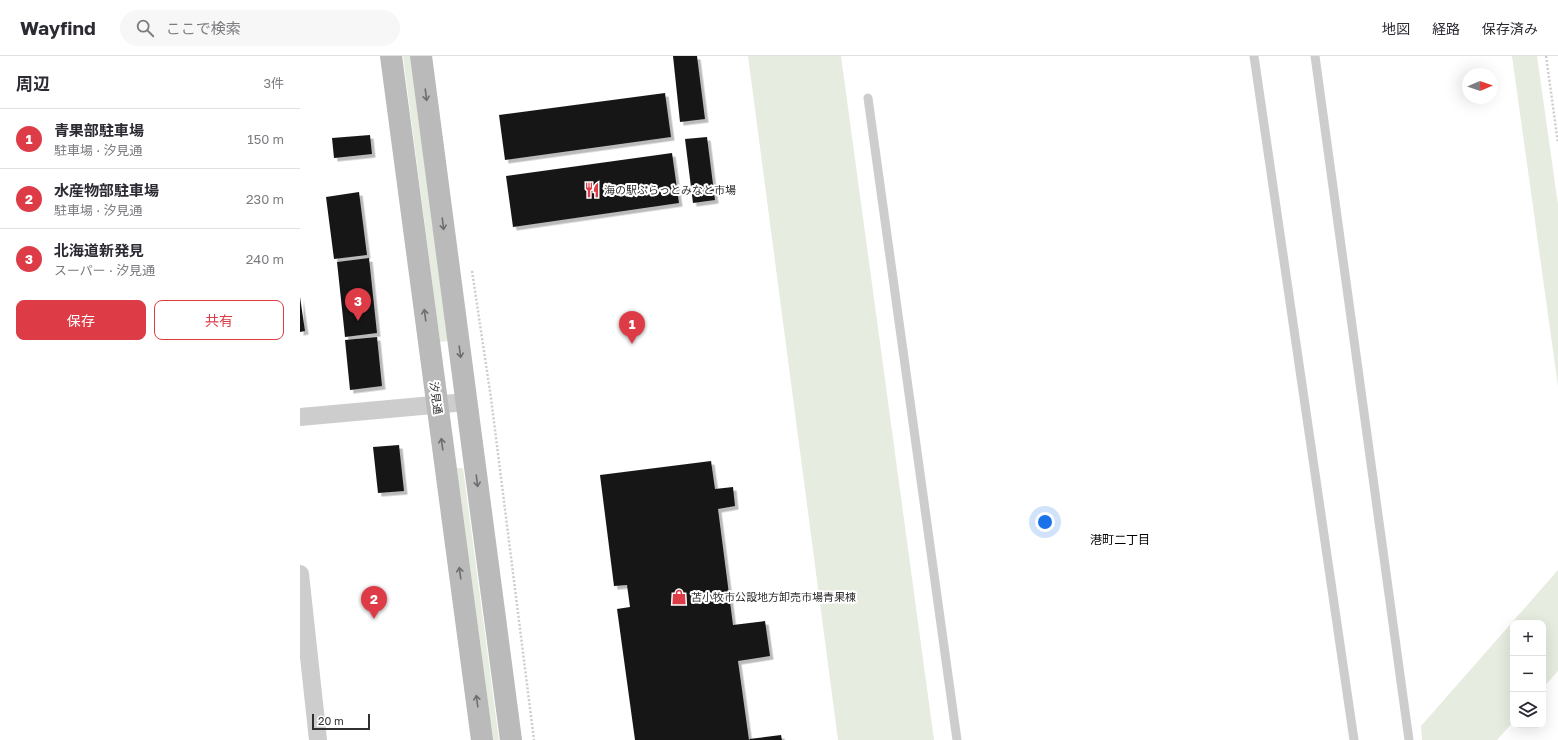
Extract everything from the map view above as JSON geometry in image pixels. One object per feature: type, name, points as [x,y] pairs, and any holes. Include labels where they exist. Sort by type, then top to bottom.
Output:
[{"type":"street","name":"汐見通","points":[[391,56],[482,740]]},
{"type":"street","points":[[421,56],[511,740]]},
{"type":"street","points":[[300,417],[466,402]]},
{"type":"street","points":[[300,574],[318,740]]},
{"type":"lane","points":[[1254,56],[1354,740]]},
{"type":"lane","points":[[1315,56],[1409,740]]},
{"type":"lane","points":[[868,98],[957,740]]},
{"type":"path","points":[[1546,56],[1558,143]]},
{"type":"path","points":[[472,270],[493,414],[534,740]]},
{"type":"shaded area","points":[[403,56],[410,56],[448,341],[440,342]]},
{"type":"shaded area","points":[[748,56],[841,56],[934,740],[838,740]]},
{"type":"shaded area","points":[[1512,56],[1537,56],[1558,205],[1558,386]]},
{"type":"shaded area","points":[[457,468],[463,468],[499,740],[493,740]]},
{"type":"shaded area","points":[[1558,570],[1558,671],[1546,685],[1546,620],[1514,620]]},
{"type":"shaded area","points":[[1510,625],[1510,725],[1497,740],[1422,740],[1421,726]]},
{"type":"building","points":[[673,56],[697,56],[705,119],[680,122]]},
{"type":"building","points":[[665,93],[671,137],[505,160],[499,115]]},
{"type":"building","points":[[370,135],[372,154],[334,158],[332,138]]},
{"type":"building","name":"海の駅ぷらっとみなと市場","points":[[707,137],[715,200],[693,203],[685,139]]},
{"type":"building","name":"海の駅ぷらっとみなと市場","points":[[672,153],[679,203],[513,227],[506,176]]},
{"type":"building","points":[[359,192],[367,255],[334,259],[326,197]]},
{"type":"building","points":[[369,258],[377,333],[345,337],[337,262]]},
{"type":"building","points":[[300,297],[305,331],[300,332]]},
{"type":"building","points":[[377,337],[382,386],[350,390],[345,340]]},
{"type":"building","points":[[399,445],[404,491],[378,493],[373,447]]},
{"type":"building","name":"苫小牧市公設地方卸売市場青果棟","points":[[711,461],[715,489],[733,487],[735,506],[718,509],[733,625],[765,621],[770,656],[738,661],[749,740],[635,740],[617,609],[630,607],[627,585],[614,586],[600,475]]},
{"type":"building","points":[[781,735],[782,740],[749,739]]},
{"type":"place","name":"海の駅ぷらっとみなと市場","points":[[592,190]]},
{"type":"place","name":"北海道新発見","points":[[358,321]]},
{"type":"place","name":"青果部駐車場","points":[[632,344]]},
{"type":"place","name":"苫小牧市公設地方卸売市場青果棟","points":[[679,597]]},
{"type":"place","name":"水産物部駐車場","points":[[374,619]]},
{"type":"district","name":"港町二丁目","points":[[1120,540]]}]
